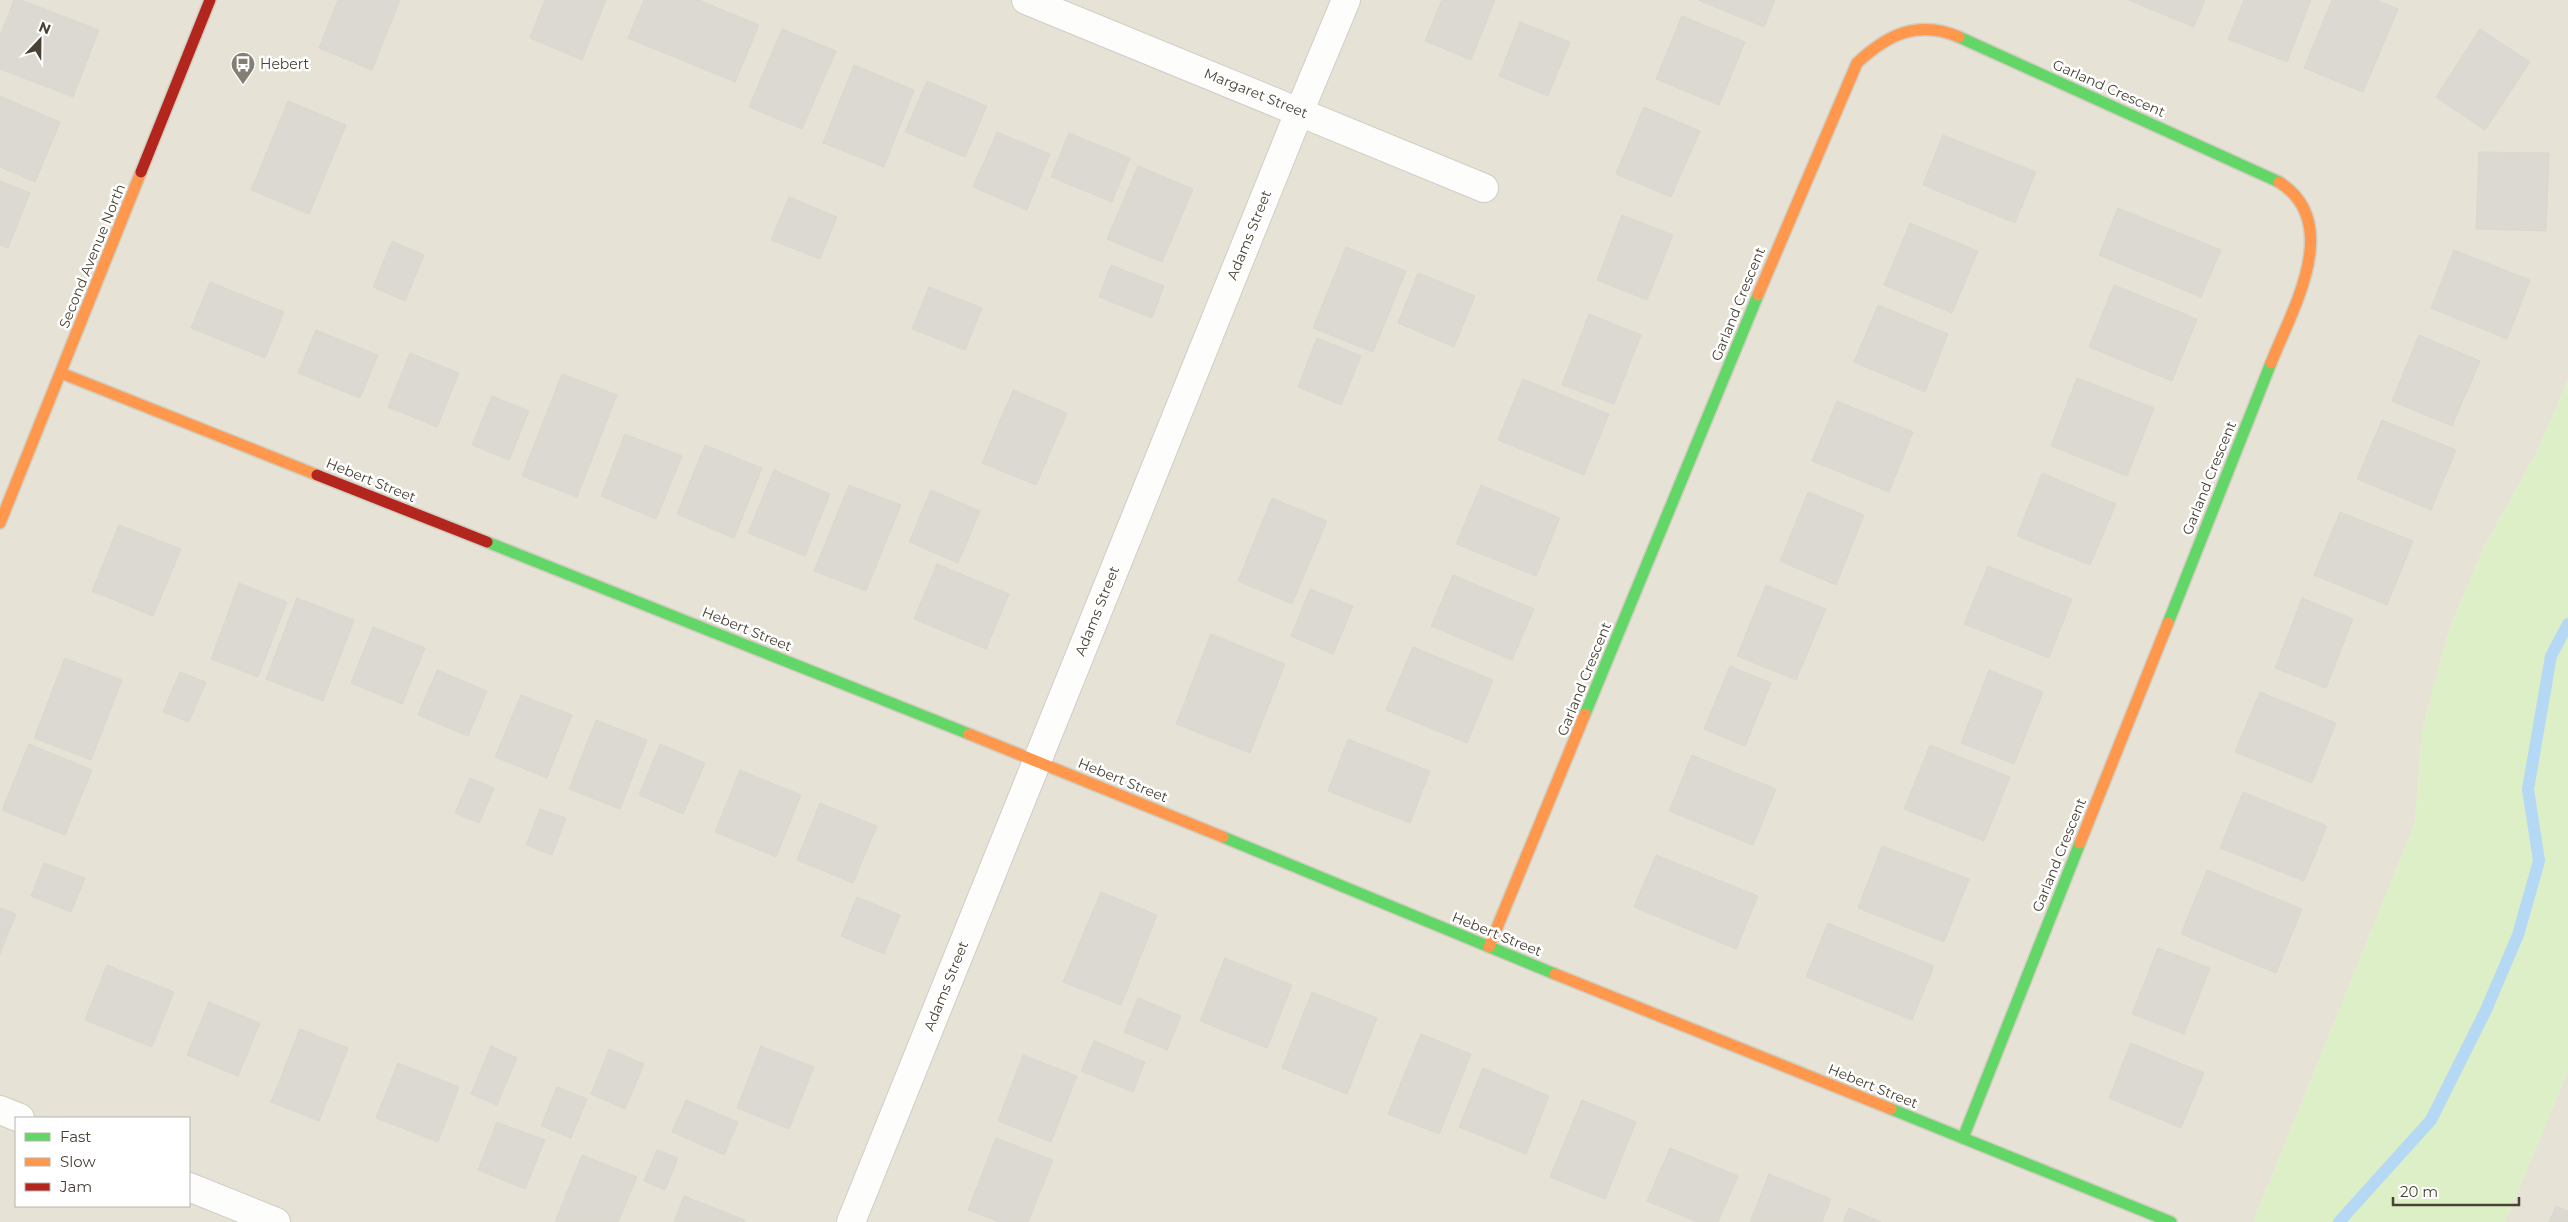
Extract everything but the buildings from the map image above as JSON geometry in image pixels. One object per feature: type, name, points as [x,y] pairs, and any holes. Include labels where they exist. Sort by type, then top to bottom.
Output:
[{"type":"street","name":"Second Avenue North","points":[[0,523],[210,0]]},
{"type":"street","name":"Margaret Street","points":[[1026,0],[1300,110],[1484,188]]},
{"type":"street","name":"Adams Street","points":[[851,1222],[1346,0]]},
{"type":"street","name":"Garland Crescent","points":[[1489,947],[1776,251],[1857,63],[1879,42],[1907,30],[1947,32],[2270,176],[2296,194],[2308,216],[2312,244],[2307,272],[1962,1138]]},
{"type":"street","name":"Hebert Street","points":[[61,372],[1037,761],[1489,947],[2171,1222]]},
{"type":"street","points":[[0,1110],[18,1117]]},
{"type":"street","points":[[190,1187],[276,1222]]},
{"type":"shaded area","points":[[0,0],[2568,0],[2568,380],[2538,450],[2484,547],[2449,630],[2422,730],[2415,823],[2253,1222],[0,1222]]},
{"type":"shaded area","points":[[2568,1071],[2568,1222],[2505,1222]]},
{"type":"green space","points":[[2568,380],[2568,1071],[2505,1222],[2253,1222],[2415,823],[2422,730],[2449,630],[2484,547],[2538,450]]},
{"type":"waterway","points":[[2339,1222],[2431,1120],[2486,1010],[2518,935],[2539,861],[2528,789],[2551,656],[2568,624]]},
{"type":"traffic: fast","points":[[1959,37],[2279,182]]},
{"type":"traffic: fast","points":[[1585,714],[1758,295]]},
{"type":"traffic: fast","points":[[2168,623],[2271,363]]},
{"type":"traffic: fast","points":[[487,542],[969,734]]},
{"type":"traffic: fast","points":[[1223,837],[1555,974]]},
{"type":"traffic: fast","points":[[1963,1138],[2080,843]]},
{"type":"traffic: fast","points":[[1891,1109],[2171,1222]]},
{"type":"traffic: slow","points":[[1758,295],[1857,63],[1880,45],[1904,33],[1930,30],[1959,37]]},
{"type":"traffic: slow","points":[[0,523],[141,172]]},
{"type":"traffic: slow","points":[[2271,363],[2300,293],[2311,243],[2308,220],[2298,199],[2279,182]]},
{"type":"traffic: slow","points":[[61,373],[317,475]]},
{"type":"traffic: slow","points":[[2080,843],[2168,623]]},
{"type":"traffic: slow","points":[[1489,947],[1585,714]]},
{"type":"traffic: slow","points":[[969,734],[1223,837]]},
{"type":"traffic: slow","points":[[1555,974],[1891,1109]]},
{"type":"traffic: jam","points":[[141,172],[210,0]]},
{"type":"traffic: jam","points":[[317,475],[487,542]]},
{"type":"place","name":"Hebert","points":[[243,85]]}]
